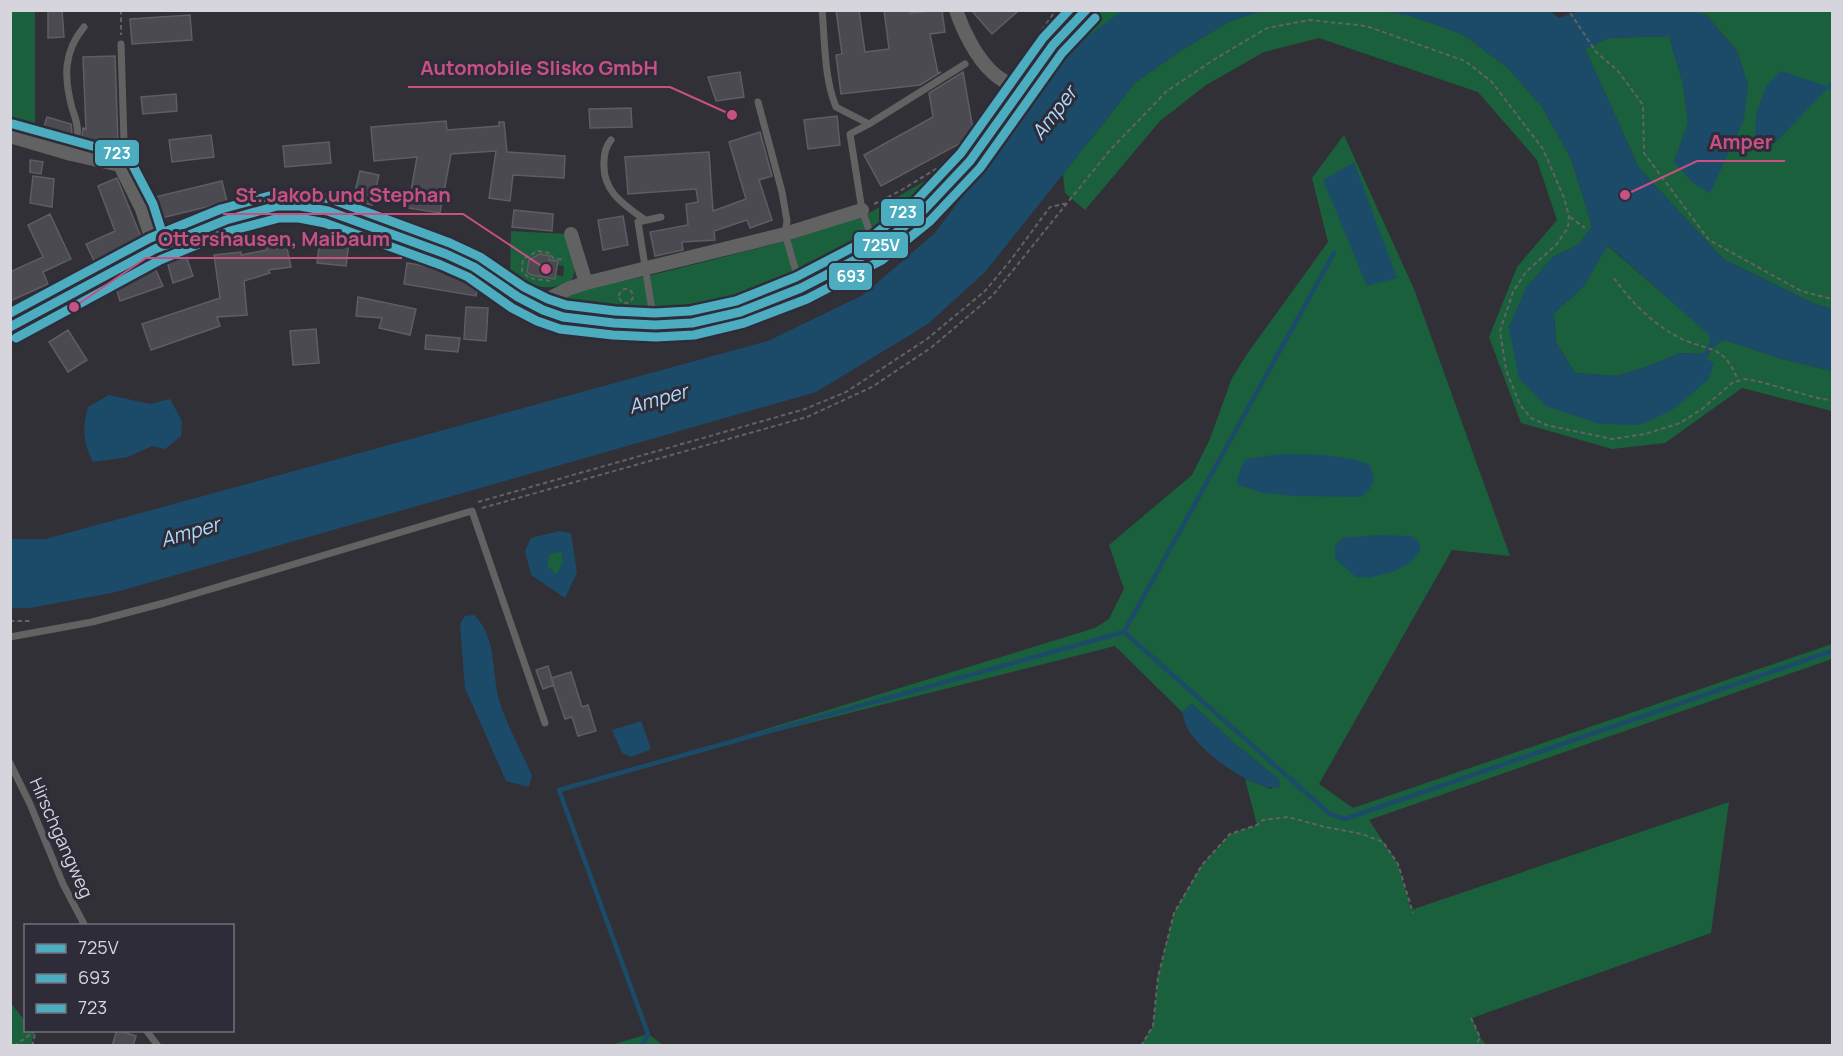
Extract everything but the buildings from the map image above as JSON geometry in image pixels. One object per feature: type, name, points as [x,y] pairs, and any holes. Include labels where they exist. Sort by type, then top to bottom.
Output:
[{"type":"main road","points":[[10,327],[155,249],[226,220],[277,206],[314,207],[446,254],[474,267],[518,297],[562,317],[655,325],[692,323],[740,312],[801,288],[876,249],[922,212],[970,160],[1053,45],[1086,10]]},
{"type":"street","points":[[956,10],[963,29],[992,72],[1020,90]]},
{"type":"street","points":[[10,136],[71,154],[120,165],[142,209],[155,249]]},
{"type":"street","points":[[543,310],[552,297],[570,288],[785,234],[862,210]]},
{"type":"street","points":[[571,234],[586,283]]},
{"type":"lane","points":[[822,10],[826,65],[836,107],[869,124]]},
{"type":"lane","points":[[71,154],[78,136],[78,128],[68,93],[66,66],[71,46],[84,27]]},
{"type":"lane","points":[[120,165],[124,142],[121,44]]},
{"type":"lane","points":[[876,249],[862,210],[850,134],[965,64]]},
{"type":"lane","points":[[758,102],[782,192],[787,221],[785,234],[801,288]]},
{"type":"lane","points":[[612,140],[607,144],[604,161],[607,185],[626,205],[645,220]]},
{"type":"lane","points":[[655,325],[638,222],[661,217]]},
{"type":"lane","points":[[10,637],[92,622],[164,603],[472,507],[545,723]]},
{"type":"lane","name":"Hirschgangweg","points":[[10,763],[30,804],[63,884],[84,924]]},
{"type":"lane","points":[[148,1032],[158,1046]]},
{"type":"path","points":[[121,10],[121,44]]},
{"type":"path","points":[[1564,10],[1569,11],[1596,52],[1618,71],[1643,105],[1644,153],[1709,240],[1802,291],[1833,299]]},
{"type":"path","points":[[472,507],[807,417],[872,387],[932,347],[993,295],[1110,150],[1167,92],[1215,59],[1267,28],[1310,20],[1366,26],[1465,62],[1491,81],[1543,149],[1564,198],[1569,216],[1568,228],[1556,246],[1526,272],[1513,292],[1500,331],[1506,370],[1521,405],[1531,418],[1546,425],[1612,439],[1645,434],[1680,423],[1702,409],[1738,380],[1757,381],[1821,399],[1833,400]]},
{"type":"path","points":[[862,210],[900,191],[941,166]]},
{"type":"path","points":[[472,507],[805,409],[846,392],[927,339],[977,298],[1010,261],[1050,207],[1068,203]]},
{"type":"path","points":[[1569,216],[1585,228]]},
{"type":"path","points":[[556,282],[529,278],[522,271],[523,259],[538,251],[550,253],[553,258],[565,260],[568,264]]},
{"type":"path","points":[[1614,278],[1624,293],[1662,327],[1680,339],[1719,352],[1730,361],[1738,380]]},
{"type":"path","points":[[625,289],[630,290],[633,295],[632,300],[627,303],[619,297],[620,292],[625,289]]},
{"type":"path","points":[[10,621],[33,621]]},
{"type":"path","points":[[1141,1046],[1153,1026],[1158,977],[1174,913],[1202,864],[1230,834],[1257,825],[1263,820],[1288,817],[1362,834],[1383,842],[1398,864],[1413,913]]},
{"type":"path","points":[[1471,1018],[1480,1036],[1476,1046]]},
{"type":"path","points":[[14,1046],[34,1032]]},
{"type":"green space","points":[[1263,10],[1381,10],[1412,16],[1464,35],[1509,69],[1542,107],[1571,158],[1592,226],[1579,244],[1553,257],[1526,288],[1509,328],[1546,406],[1707,359],[1713,347],[1725,340],[1782,359],[1832,371],[1832,411],[1742,388],[1665,443],[1612,449],[1521,423],[1489,337],[1517,267],[1557,220],[1537,160],[1478,92],[1319,38],[1264,52],[1206,85],[1160,121],[1085,210],[1065,193],[1063,174],[1135,83],[1180,51],[1230,21]]},
{"type":"green space","points":[[11,11],[35,11],[35,137],[11,129]]},
{"type":"green space","points":[[1097,11],[1123,11],[1075,46],[1067,37]]},
{"type":"green space","points":[[1688,11],[1832,11],[1832,309],[1815,304],[1723,259],[1639,168],[1585,49],[1608,38],[1669,36],[1683,84],[1688,123],[1674,162],[1748,86],[1737,51],[1706,15]]},
{"type":"green space","points":[[1344,135],[1414,289],[1510,556],[1452,550],[1319,784],[1353,808],[1832,644],[1832,659],[1369,820],[1398,864],[1411,910],[1729,802],[1711,933],[1472,1018],[1486,1045],[1141,1045],[1153,1026],[1158,977],[1174,913],[1202,865],[1230,834],[1257,825],[1245,779],[1271,789],[1279,779],[1235,744],[1192,704],[1182,712],[1115,646],[675,757],[1095,628],[1109,619],[1124,589],[1109,545],[1192,475],[1209,441],[1232,378],[1328,242],[1312,178]]},
{"type":"green space","points":[[953,166],[922,203],[889,230],[811,272],[760,294],[708,309],[653,316],[592,313],[569,308],[562,304],[566,297],[588,288],[648,276],[787,241],[864,216]]},
{"type":"green space","points":[[511,231],[567,234],[575,267],[570,281],[555,287],[548,287],[510,279]],"holes":[[[539,254],[549,256],[549,260],[558,261],[557,265],[564,266],[563,276],[556,275],[555,279],[531,275],[527,272],[529,260],[533,257],[538,258]]]},
{"type":"green space","points":[[1607,245],[1710,335],[1710,343],[1705,353],[1681,353],[1616,376],[1575,373],[1556,342],[1554,313],[1584,286]]},
{"type":"green space","points":[[562,551],[563,562],[557,575],[547,566],[549,554]]},
{"type":"green space","points":[[10,1002],[24,1020],[24,1032],[34,1032],[31,1045],[11,1045]]},
{"type":"green space","points":[[648,1034],[663,1045],[611,1045]]},
{"type":"water","points":[[1123,10],[1263,11],[1230,21],[1180,51],[1135,83],[986,271],[928,324],[816,392],[116,592],[30,608],[11,608],[11,539],[46,539],[768,341],[863,295],[935,233],[1075,46]]},
{"type":"water","points":[[1549,10],[1559,18],[1581,10],[1688,10],[1706,15],[1737,51],[1748,86],[1744,120],[1710,193],[1693,183],[1674,162],[1688,123],[1683,84],[1669,36],[1608,38],[1585,49],[1639,168],[1723,259],[1815,304],[1832,309],[1832,371],[1782,359],[1725,340],[1709,352],[1707,359],[1714,363],[1708,380],[1671,411],[1639,425],[1600,424],[1546,406],[1519,378],[1509,328],[1526,288],[1553,257],[1579,244],[1592,226],[1571,158],[1542,107],[1509,69],[1464,35],[1412,16],[1381,11]],"holes":[[[1608,245],[1709,335],[1710,343],[1705,352],[1698,354],[1681,353],[1616,376],[1575,373],[1556,342],[1554,313],[1584,286]]]},
{"type":"water","points":[[1781,71],[1829,87],[1770,148],[1755,139],[1756,114],[1766,86]]},
{"type":"water","points":[[1354,162],[1397,278],[1367,286],[1323,180]]},
{"type":"water","points":[[109,395],[150,404],[170,399],[182,421],[181,436],[165,449],[152,446],[128,457],[93,462],[85,442],[86,415],[88,407]]},
{"type":"water","points":[[1279,454],[1336,456],[1369,464],[1373,474],[1372,486],[1361,497],[1263,493],[1236,484],[1246,459]]},
{"type":"water","points":[[559,531],[571,533],[577,573],[565,598],[531,575],[525,551],[531,538]],"holes":[[[562,552],[563,562],[557,575],[547,566],[549,554]]]},
{"type":"water","points":[[1378,535],[1412,536],[1420,543],[1420,552],[1410,563],[1393,572],[1369,578],[1356,577],[1335,559],[1335,546],[1342,538]]},
{"type":"water","points":[[474,615],[482,624],[487,635],[500,703],[532,776],[529,787],[506,781],[465,688],[460,624],[465,616]]},
{"type":"water","points":[[1192,704],[1235,744],[1279,779],[1280,788],[1257,784],[1244,778],[1198,743],[1188,729],[1182,712]]},
{"type":"water","points":[[641,721],[651,749],[631,757],[622,753],[612,730]]},
{"type":"waterway","points":[[1829,87],[1832,84]]},
{"type":"waterway","points":[[1124,632],[1334,253]]},
{"type":"waterway","points":[[642,1046],[648,1034],[559,790],[1124,632],[1330,814],[1345,819],[1832,651]]},
{"type":"transit line","name":"723","points":[[10,313],[150,238],[221,209],[277,194],[301,194],[331,199],[450,243],[480,257],[524,287],[566,305],[655,313],[690,311],[736,301],[796,277],[869,239],[914,203],[961,153],[1043,38],[1069,10]]},
{"type":"transit line","name":"725V","points":[[10,327],[155,249],[226,220],[277,206],[300,206],[328,211],[446,254],[474,267],[518,297],[563,317],[655,325],[692,323],[740,312],[801,288],[876,249],[922,212],[970,161],[1053,45],[1086,10]]},
{"type":"transit line","name":"693","points":[[16,338],[160,260],[230,231],[279,218],[299,218],[325,223],[441,265],[468,277],[512,308],[537,321],[560,329],[656,337],[694,335],[744,323],[807,299],[882,260],[930,221],[980,168],[1062,53],[1095,18]]},
{"type":"transit line","name":"723","points":[[13,124],[128,156],[153,204],[166,245]]},
{"type":"place","name":"Automobile Slisko GmbH","points":[[732,115]]},
{"type":"place","name":"Amper","points":[[1625,195]]},
{"type":"place","name":"St. Jakob und Stephan","points":[[546,269]]},
{"type":"place","name":"Ottershausen, Maibaum","points":[[74,307]]}]
